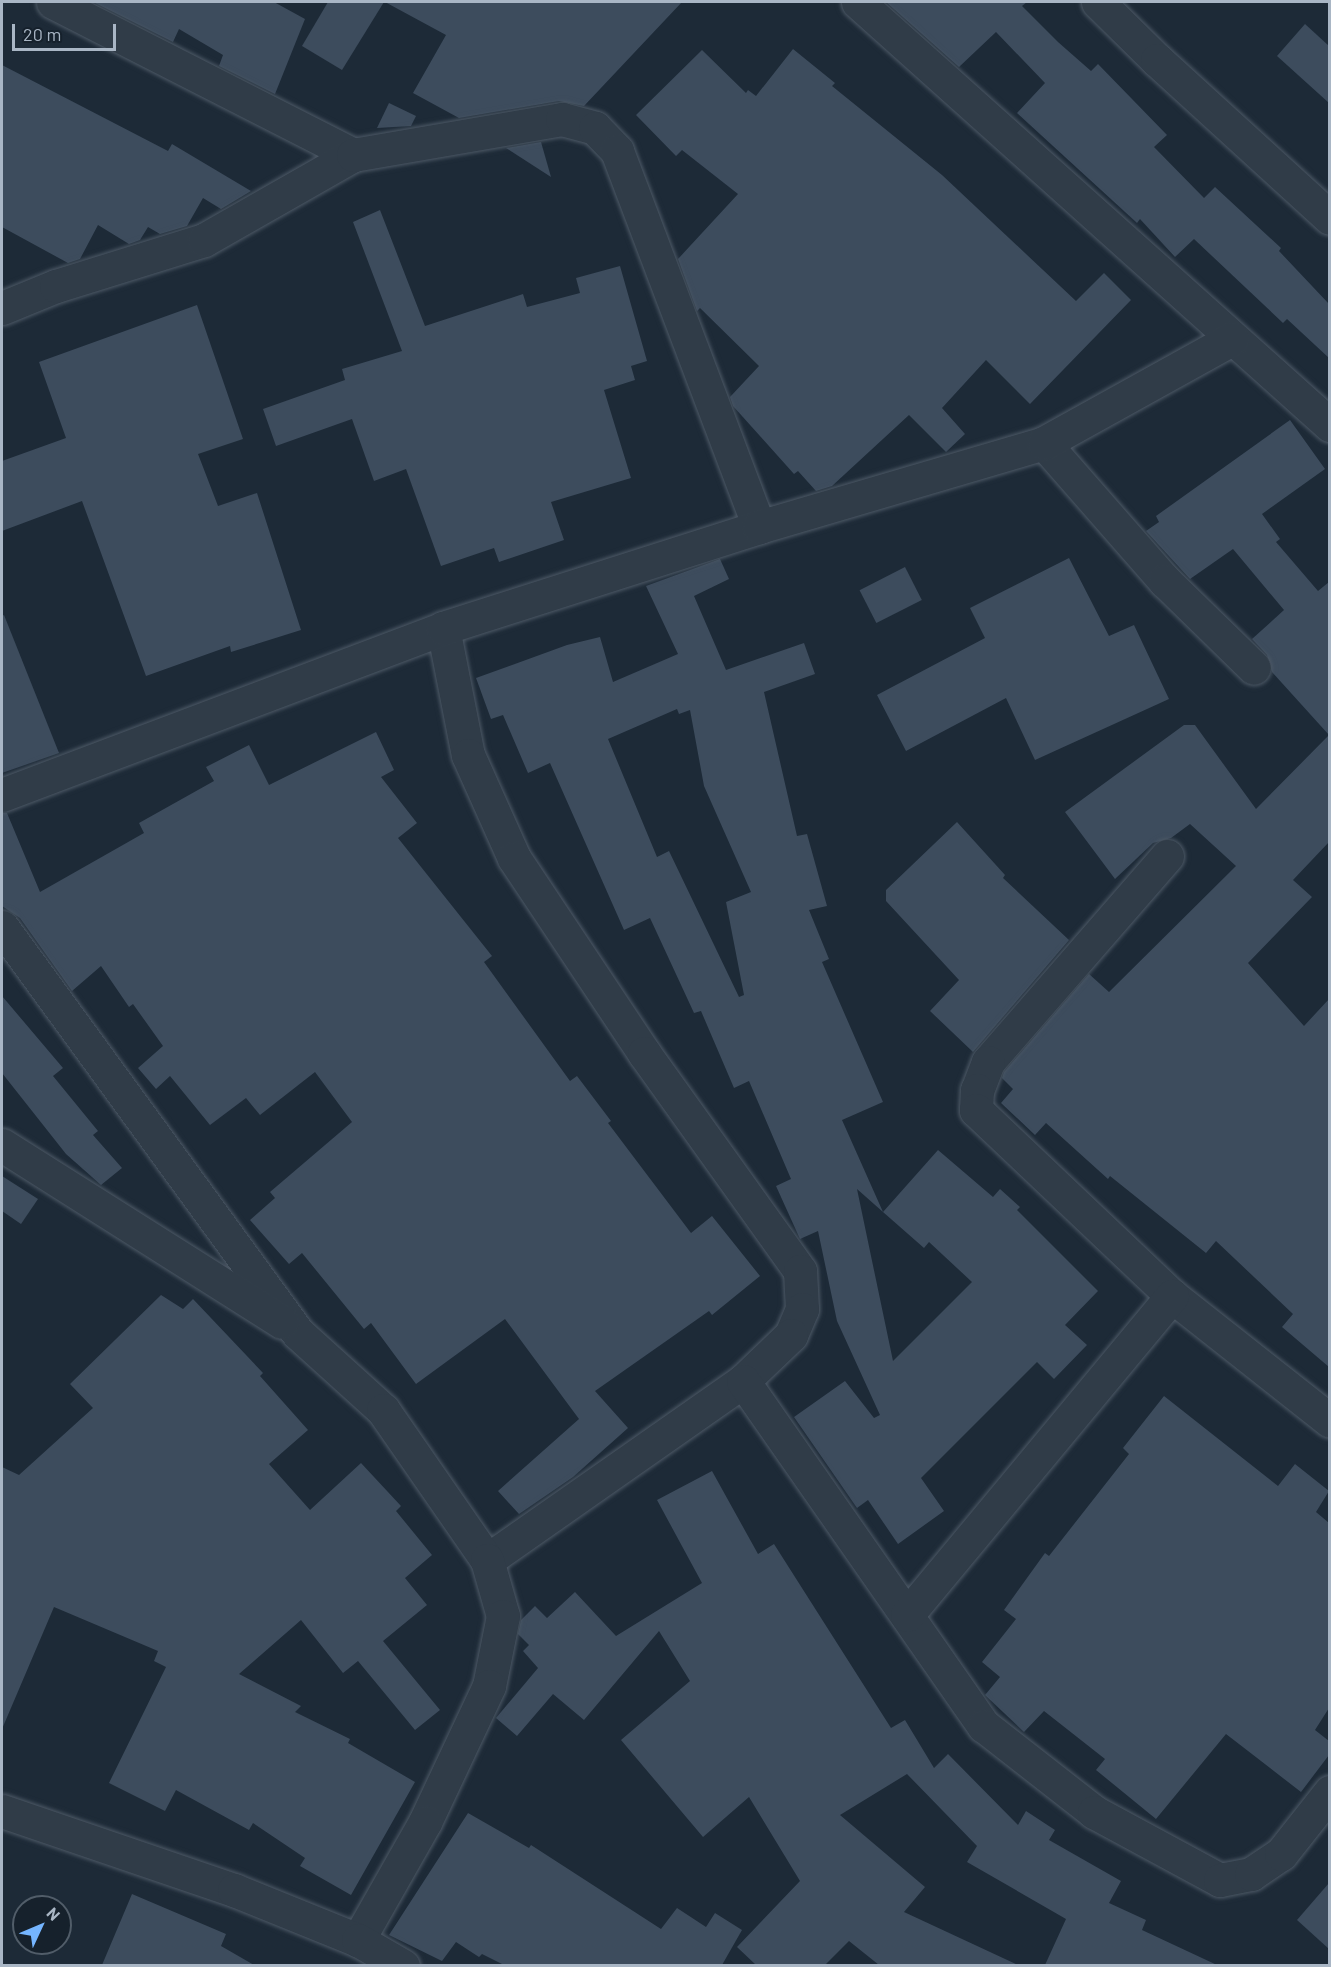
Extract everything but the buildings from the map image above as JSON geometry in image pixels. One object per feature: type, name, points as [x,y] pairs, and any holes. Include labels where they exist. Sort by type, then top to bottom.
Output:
[{"type":"street","points":[[53,2],[353,155]]},
{"type":"street","points":[[858,2],[1329,425]]},
{"type":"street","points":[[1098,2],[1156,60],[1329,218]]},
{"type":"street","points":[[2,308],[56,286],[204,240],[353,155],[562,119],[596,128],[616,151],[759,526]]},
{"type":"street","points":[[2,795],[443,628],[759,526],[1044,443],[1232,339]]},
{"type":"street","points":[[1044,443],[1165,581],[1254,668]]},
{"type":"street","points":[[443,628],[468,755],[514,858],[644,1053],[800,1271],[802,1309],[791,1335],[743,1381],[487,1560]]},
{"type":"street","points":[[1167,856],[988,1062],[976,1090],[976,1110],[1172,1296],[1329,1422]]},
{"type":"street","points":[[2,927],[298,1333]]},
{"type":"street","points":[[2,1145],[298,1333],[383,1410],[487,1560],[503,1616],[489,1686],[425,1822],[358,1940]]},
{"type":"street","points":[[907,1615],[1172,1296]]},
{"type":"street","points":[[743,1381],[984,1726],[1094,1812],[1220,1880],[1251,1874],[1281,1854],[1329,1792]]},
{"type":"street","points":[[2,1810],[234,1890],[358,1940],[403,1965]]}]
